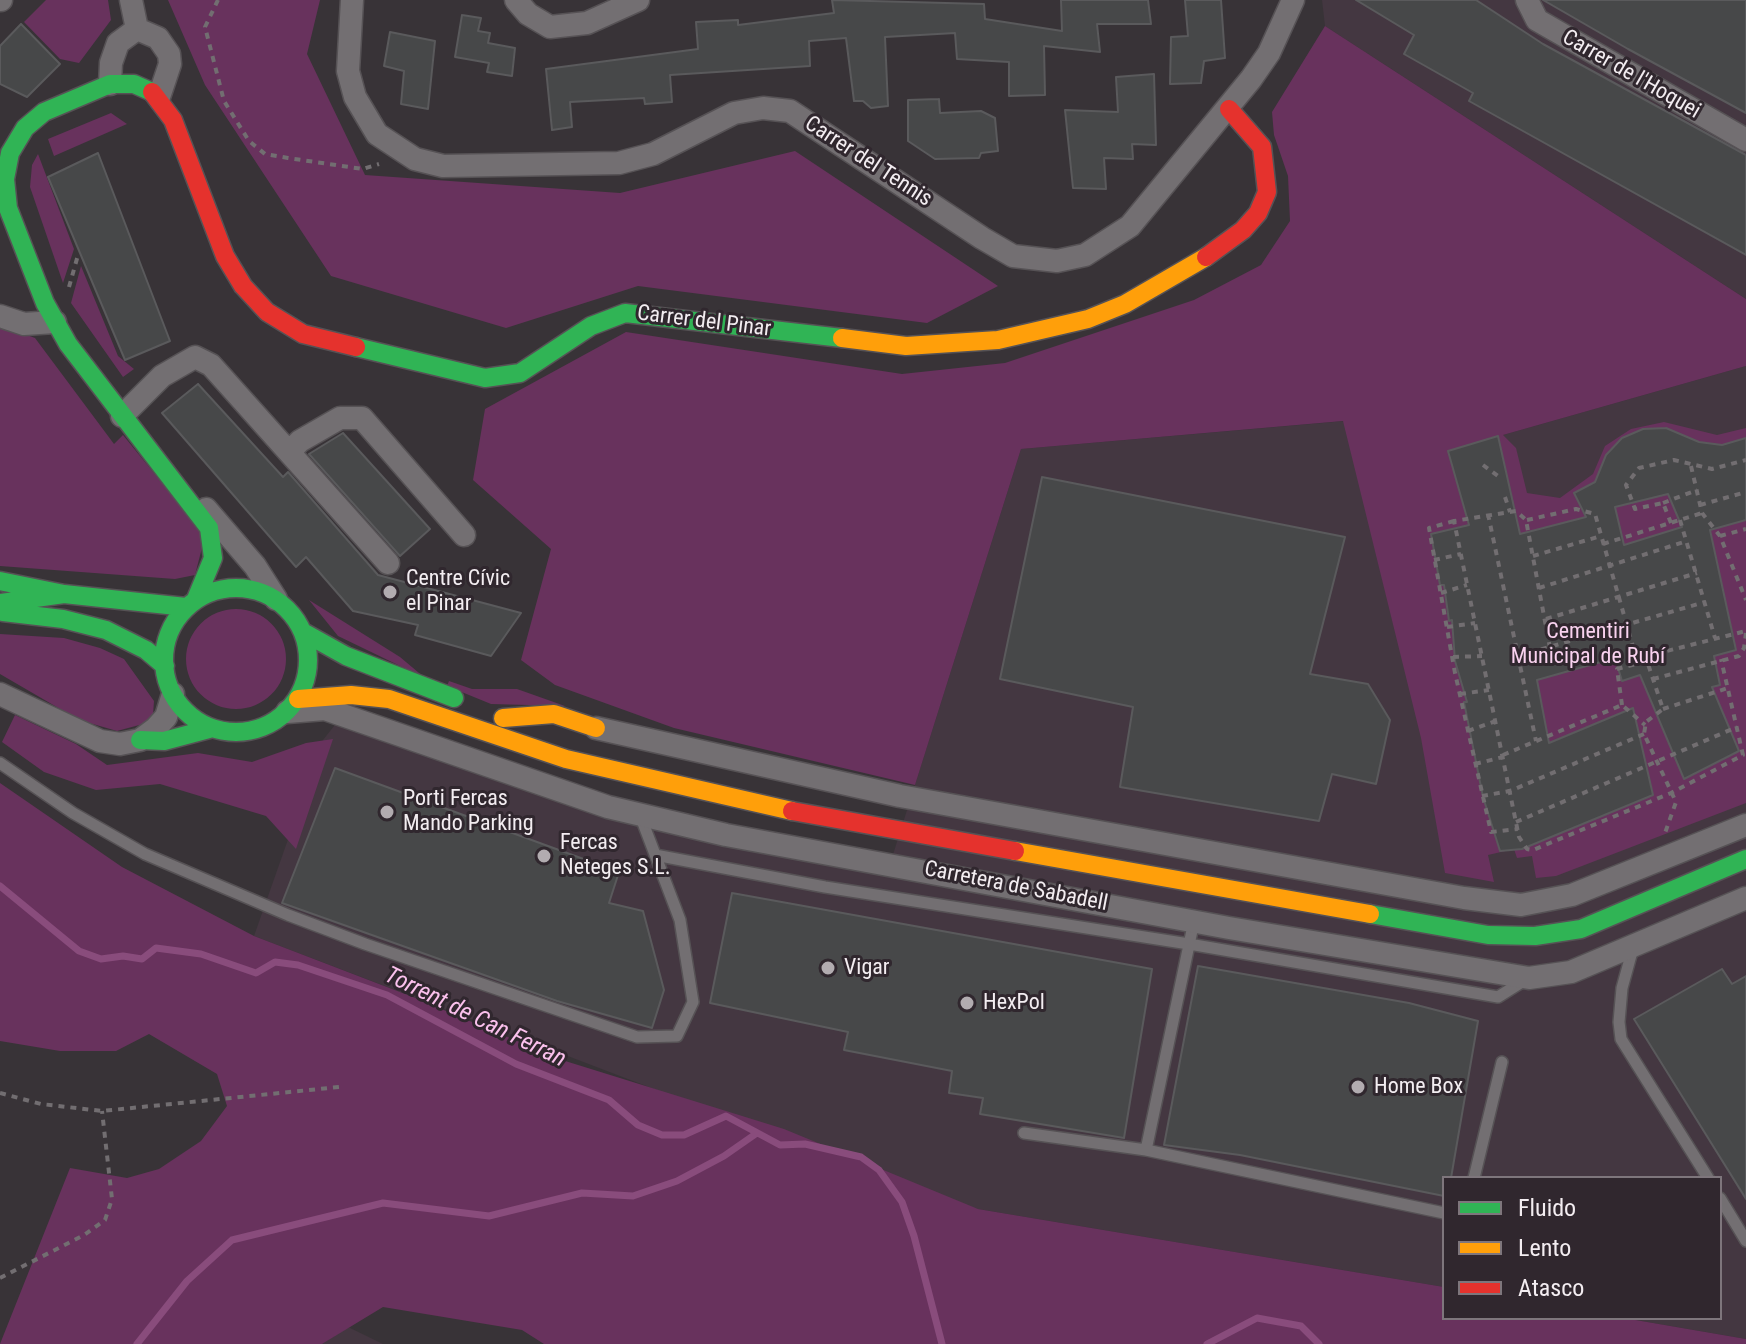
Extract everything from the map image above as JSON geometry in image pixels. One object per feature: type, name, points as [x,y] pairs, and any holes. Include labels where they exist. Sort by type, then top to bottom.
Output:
[{"type":"main road","points":[[159,97],[134,84],[110,84],[33,120],[16,140],[6,166],[8,208],[55,322],[82,366],[178,484],[209,528],[213,558],[191,603],[171,629],[165,666],[173,694],[191,716],[209,729]]},
{"type":"main road","name":"Carrer del Pinar","points":[[159,97],[173,120],[225,256],[243,286],[267,312],[303,334],[485,378],[520,373],[591,326],[625,313],[906,346],[998,340],[1088,319],[1125,304],[1193,266],[1243,230],[1258,213],[1267,192],[1267,169],[1262,147],[1229,109]]},
{"type":"main road","points":[[0,581],[64,594],[191,603],[236,587],[276,599],[303,632],[346,656],[488,712],[611,767]]},
{"type":"main road","points":[[0,603],[64,594]]},
{"type":"main road","points":[[0,612],[63,619],[106,630],[146,650],[165,666]]},
{"type":"main road","points":[[292,705],[309,666],[303,632]]},
{"type":"main road","points":[[140,740],[164,741],[209,729],[240,732],[257,729],[292,705],[351,695],[389,699],[566,759],[611,767],[765,807],[1349,913],[1514,937],[1559,934],[1602,923],[1746,859]]},
{"type":"main road","points":[[488,712],[554,714],[596,728]]},
{"type":"street","points":[[131,0],[137,29]]},
{"type":"street","name":"Carrer del Tennis","points":[[352,0],[348,71],[355,97],[377,134],[395,149],[415,159],[443,166],[619,163],[653,154],[734,113],[763,108],[790,111],[1013,256],[1057,261],[1085,255],[1130,226],[1229,109],[1269,53],[1291,3]]},
{"type":"street","points":[[516,0],[528,14],[550,27],[587,23],[638,0]]},
{"type":"street","name":"Carrer de l'Hoquei","points":[[1527,0],[1537,20],[1746,140]]},
{"type":"street","points":[[110,84],[111,63],[118,43],[137,29]]},
{"type":"street","points":[[137,29],[158,38],[169,54],[170,64],[159,97]]},
{"type":"street","points":[[0,316],[24,324],[55,322]]},
{"type":"street","points":[[122,416],[162,376],[195,357],[211,365],[388,563]]},
{"type":"street","points":[[290,451],[300,441],[340,418],[362,418],[464,535]]},
{"type":"street","points":[[178,484],[203,505],[255,566],[276,599]]},
{"type":"street","points":[[0,694],[100,741],[120,744],[140,740],[166,717],[173,694]]},
{"type":"street","name":"Carretera de Sabadell","points":[[292,705],[325,709],[522,778],[640,815],[726,835],[1194,921],[1529,978],[1571,972],[1746,898]]},
{"type":"street","points":[[596,728],[900,796],[1464,898],[1521,905],[1572,895],[1746,825]]},
{"type":"lane","points":[[0,763],[73,813],[145,854],[288,915],[637,1037],[677,1036],[693,1002],[680,920],[640,815]]},
{"type":"lane","points":[[655,855],[825,887],[1189,944],[1498,997],[1529,978]]},
{"type":"lane","points":[[1146,1150],[1194,921]]},
{"type":"lane","points":[[1633,948],[1622,988],[1621,1039],[1707,1176]]},
{"type":"lane","points":[[1474,1176],[1502,1062]]},
{"type":"lane","points":[[1024,1133],[1146,1150],[1442,1213]]},
{"type":"lane","points":[[1722,1201],[1746,1241]]},
{"type":"path","points":[[218,0],[205,27],[224,101],[249,141],[265,154],[363,169],[384,163],[395,149]]},
{"type":"path","points":[[67,294],[78,255]]},
{"type":"path","points":[[1697,490],[1663,503],[1635,509],[1626,485],[1639,468],[1674,460],[1712,469],[1746,460]]},
{"type":"path","points":[[1483,465],[1498,476]]},
{"type":"path","points":[[1691,466],[1702,513],[1720,536],[1743,580],[1746,600]]},
{"type":"path","points":[[1700,505],[1746,492]]},
{"type":"path","points":[[1505,497],[1510,512]]},
{"type":"path","points":[[1663,503],[1671,523]]},
{"type":"path","points":[[1526,520],[1576,509],[1595,514],[1638,664]]},
{"type":"path","points":[[1550,648],[1526,520],[1516,511],[1488,514],[1429,528],[1467,731],[1491,832],[1517,825],[1737,727]]},
{"type":"path","points":[[1603,544],[1702,513]]},
{"type":"path","points":[[1488,514],[1536,741]]},
{"type":"path","points":[[1680,520],[1715,638]]},
{"type":"path","points":[[1454,521],[1517,825],[1527,849],[1533,850],[1671,793],[1743,755],[1721,659]]},
{"type":"path","points":[[1720,536],[1746,529]]},
{"type":"path","points":[[1533,556],[1601,536]]},
{"type":"path","points":[[1539,588],[1687,541]]},
{"type":"path","points":[[1434,560],[1461,554]]},
{"type":"path","points":[[1545,619],[1697,573]]},
{"type":"path","points":[[1441,593],[1467,585]]},
{"type":"path","points":[[1518,656],[1705,602]]},
{"type":"path","points":[[1447,627],[1475,623]]},
{"type":"path","points":[[1645,725],[1622,705],[1617,669],[1647,661],[1651,655],[1746,632],[1739,656],[1653,679]]},
{"type":"path","points":[[1453,657],[1482,656]]},
{"type":"path","points":[[1647,661],[1663,709]]},
{"type":"path","points":[[1663,838],[1676,802],[1644,734],[1645,725],[1663,709],[1728,688]]},
{"type":"path","points":[[1460,694],[1489,690]]},
{"type":"path","points":[[1474,764],[1503,756],[1622,705]]},
{"type":"path","points":[[1467,731],[1496,721]]},
{"type":"path","points":[[1482,796],[1510,791],[1644,734]]},
{"type":"path","points":[[0,1093],[41,1104],[102,1111],[339,1087]]},
{"type":"path","points":[[0,1278],[84,1235],[105,1220],[112,1199],[102,1111]]},
{"type":"shaded area","points":[[1322,0],[1746,0],[1746,299],[1325,26]]},
{"type":"shaded area","points":[[1746,366],[1746,1339],[1636,1320],[1722,1320],[1722,1176],[1442,1176],[1442,1287],[960,1206],[254,936],[323,740],[338,721],[636,804],[890,864],[1021,449],[1369,419],[1415,460]]},
{"type":"shaded area","points":[[348,1327],[383,1344],[322,1344]]},
{"type":"green space","points":[[46,0],[108,0],[111,20],[79,63],[60,59],[24,22]]},
{"type":"green space","points":[[168,0],[320,0],[307,54],[365,175],[620,193],[795,151],[998,286],[927,323],[638,286],[506,328],[331,276],[205,85]]},
{"type":"green space","points":[[1325,26],[1746,299],[1746,366],[1503,435],[1516,448],[1527,493],[1560,498],[1593,474],[1605,446],[1631,429],[1664,422],[1717,435],[1746,428],[1746,803],[1556,876],[1536,878],[1532,856],[1517,858],[1514,849],[1488,855],[1494,882],[1445,873],[1421,738],[1343,421],[1021,449],[915,785],[674,728],[555,685],[521,660],[551,549],[473,480],[485,409],[626,332],[902,374],[1005,363],[1194,300],[1261,265],[1290,221],[1288,176],[1274,135],[1272,112]]},
{"type":"green space","points":[[111,113],[127,124],[54,156],[48,139]]},
{"type":"green space","points":[[38,154],[74,249],[63,283],[30,187],[32,165]]},
{"type":"green space","points":[[81,266],[118,356],[134,369],[123,377],[71,303]]},
{"type":"green space","points":[[0,325],[35,338],[114,444],[123,435],[205,536],[195,575],[175,579],[0,566]]},
{"type":"green space","points":[[309,600],[400,657],[425,678],[338,636]]},
{"type":"green space","points":[[236,609],[255,613],[272,623],[282,640],[286,659],[282,678],[272,695],[255,705],[236,709],[217,705],[200,695],[190,678],[186,659],[190,640],[200,623],[217,613]]},
{"type":"green space","points":[[0,634],[64,638],[100,648],[124,659],[154,701],[153,715],[143,724],[117,731],[79,720],[0,674]]},
{"type":"green space","points":[[449,681],[472,689],[517,689],[565,706],[491,704],[447,686]]},
{"type":"green space","points":[[15,715],[76,744],[107,765],[198,753],[252,762],[306,743],[333,739],[296,849],[266,816],[160,784],[96,790],[44,772],[2,742]]},
{"type":"green space","points":[[0,783],[122,867],[254,936],[413,997],[562,1060],[784,1129],[978,1209],[1442,1287],[1442,1320],[1636,1320],[1746,1339],[1746,1344],[544,1344],[522,1330],[383,1307],[322,1344],[0,1344],[70,1168],[127,1178],[159,1169],[201,1141],[227,1106],[217,1074],[149,1034],[116,1051],[60,1051],[0,1041]]},
{"type":"building","points":[[832,0],[984,4],[985,19],[1062,31],[1061,0],[1148,0],[1151,24],[1097,24],[1100,52],[1044,46],[1045,95],[1009,96],[1009,62],[957,59],[955,33],[885,37],[888,106],[871,108],[863,101],[854,101],[846,38],[809,41],[810,66],[670,75],[672,102],[645,104],[644,98],[570,102],[572,127],[552,130],[546,69],[698,49],[696,22],[738,20],[738,25],[834,13]]},
{"type":"building","points":[[1185,0],[1221,0],[1225,58],[1204,61],[1201,83],[1170,84],[1171,37],[1188,36]]},
{"type":"building","points":[[1356,0],[1476,0],[1543,44],[1746,155],[1746,255],[1469,101],[1473,93],[1404,54],[1414,35]]},
{"type":"building","points":[[1543,0],[1746,0],[1746,113],[1628,49]]},
{"type":"building","points":[[462,15],[481,18],[478,31],[490,33],[488,43],[515,48],[512,76],[487,72],[489,63],[455,57]]},
{"type":"building","points":[[21,24],[60,64],[27,97],[0,84],[0,46]]},
{"type":"building","points":[[390,32],[435,41],[428,109],[401,104],[404,71],[384,66]]},
{"type":"building","points":[[1154,74],[1156,145],[1132,144],[1133,159],[1104,158],[1106,189],[1073,188],[1065,110],[1118,112],[1116,77]]},
{"type":"building","points":[[939,99],[940,113],[981,111],[995,118],[998,151],[981,153],[979,158],[935,159],[908,141],[908,100]]},
{"type":"building","points":[[98,153],[170,341],[125,360],[48,177]]},
{"type":"building","points":[[198,384],[283,477],[288,472],[378,575],[521,613],[491,656],[415,635],[418,625],[353,611],[306,557],[296,567],[162,413]]},
{"type":"building","name":"Cementiri Municipal de Rubí","points":[[1666,428],[1699,442],[1722,445],[1746,438],[1746,520],[1710,530],[1736,650],[1714,656],[1720,685],[1712,687],[1739,751],[1684,779],[1640,675],[1622,681],[1615,658],[1537,680],[1549,743],[1633,708],[1653,795],[1522,849],[1500,851],[1483,797],[1464,702],[1467,702],[1455,661],[1452,620],[1449,621],[1444,585],[1440,585],[1431,534],[1469,525],[1448,451],[1498,436],[1520,534],[1586,517],[1574,493],[1595,482],[1606,455],[1622,438],[1643,429]],"holes":[[[1668,494],[1682,527],[1624,545],[1615,507]]]},
{"type":"building","points":[[343,433],[430,529],[400,556],[309,454]]},
{"type":"building","points":[[1042,477],[1345,537],[1310,674],[1368,684],[1390,720],[1376,784],[1332,774],[1319,821],[1120,787],[1133,707],[1000,679]]},
{"type":"building","points":[[335,768],[619,872],[609,903],[643,911],[664,990],[652,1028],[557,1001],[282,903]]},
{"type":"building","points":[[732,893],[1152,969],[1124,1138],[980,1114],[983,1098],[949,1093],[952,1071],[844,1050],[848,1032],[710,1003]]},
{"type":"building","points":[[1198,966],[1409,1003],[1478,1021],[1451,1176],[1442,1176],[1442,1196],[1240,1155],[1164,1145]]},
{"type":"building","points":[[1722,969],[1732,984],[1746,976],[1746,1199],[1634,1019]]},
{"type":"waterway","name":"Torrent de Can Ferran","points":[[0,886],[79,951],[101,959],[123,956],[142,959],[156,948],[201,954],[256,973],[275,962],[298,965],[387,995],[516,1064],[609,1100],[638,1125],[662,1135],[684,1135],[726,1116],[780,1145],[805,1144],[861,1157],[879,1170],[902,1202],[942,1344]]},
{"type":"waterway","name":"Torrent de Can Ferran","points":[[137,1344],[187,1281],[232,1240],[383,1203],[489,1216],[582,1193],[633,1196],[677,1181],[724,1156],[757,1133]]},
{"type":"waterway","name":"Torrent de Can Ferran","points":[[1207,1344],[1257,1318],[1301,1326],[1319,1344]]},
{"type":"traffic: fast","points":[[152,92],[134,84],[110,84],[44,112],[25,128],[10,153],[5,179],[8,208],[45,303],[68,344],[209,528],[213,558],[196,599]]},
{"type":"traffic: fast","points":[[356,347],[485,378],[520,373],[591,326],[625,313],[842,338]]},
{"type":"traffic: fast","points":[[0,581],[64,594]]},
{"type":"traffic: fast","points":[[236,588],[264,593],[287,609],[303,632],[308,660],[303,688],[287,711],[264,727],[236,732],[208,727],[185,711],[169,688],[164,660],[169,632],[185,609],[208,593],[236,588]]},
{"type":"traffic: fast","points":[[0,603],[64,594],[186,607]]},
{"type":"traffic: fast","points":[[3,612],[63,619],[106,630],[146,650],[165,666]]},
{"type":"traffic: fast","points":[[303,632],[346,656],[454,698]]},
{"type":"traffic: fast","points":[[140,740],[164,741],[209,729]]},
{"type":"traffic: fast","points":[[1370,914],[1488,935],[1535,936],[1581,929],[1746,859]]},
{"type":"traffic: slow","points":[[842,338],[906,346],[998,340],[1088,319],[1125,304],[1206,257]]},
{"type":"traffic: slow","points":[[298,699],[351,695],[389,699],[566,759],[792,811]]},
{"type":"traffic: slow","points":[[503,718],[554,714],[596,728]]},
{"type":"traffic: slow","points":[[1015,851],[1370,914]]},
{"type":"traffic: jam","points":[[152,92],[173,120],[225,256],[243,286],[267,312],[303,334],[356,347]]},
{"type":"traffic: jam","points":[[1206,257],[1243,230],[1258,213],[1267,192],[1262,147],[1229,109]]},
{"type":"traffic: jam","points":[[792,811],[1015,851]]},
{"type":"place","name":"Centre Cívic el Pinar","points":[[390,592]]},
{"type":"place","name":"Porti Fercas Mando Parking","points":[[387,812]]},
{"type":"place","name":"Fercas Neteges S.L.","points":[[544,856]]},
{"type":"place","name":"Vigar","points":[[828,968]]},
{"type":"place","name":"HexPol","points":[[967,1003]]},
{"type":"place","name":"Home Box","points":[[1358,1087]]}]
